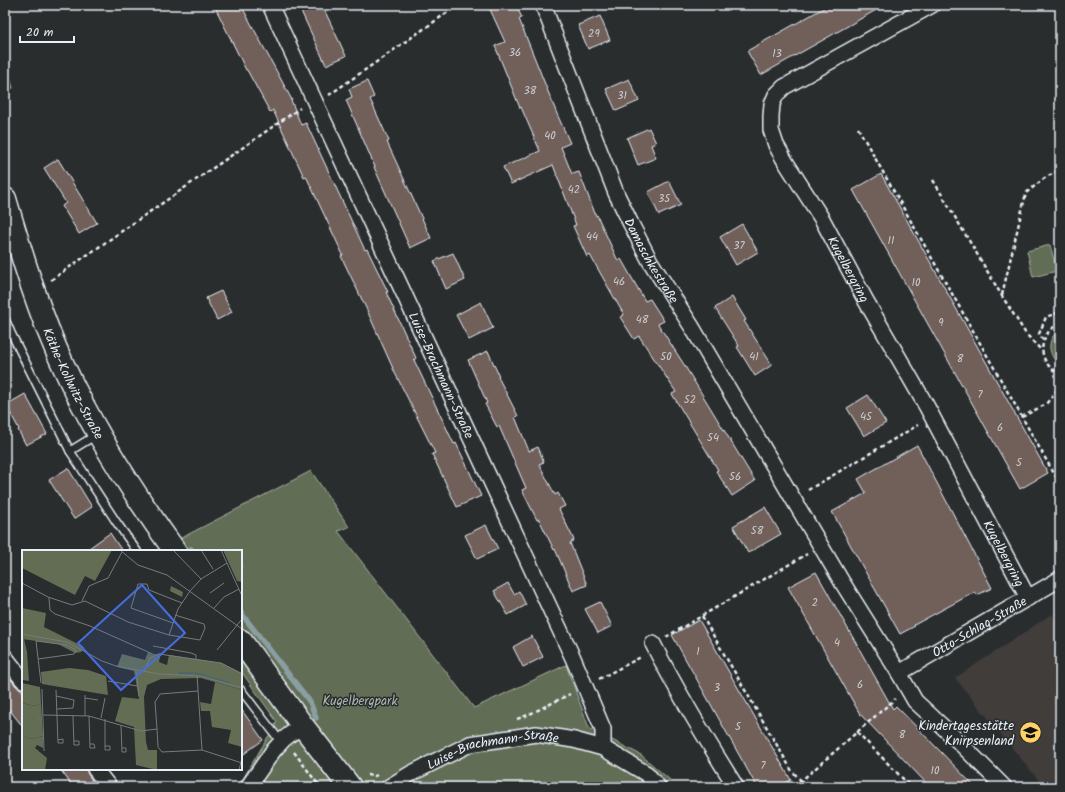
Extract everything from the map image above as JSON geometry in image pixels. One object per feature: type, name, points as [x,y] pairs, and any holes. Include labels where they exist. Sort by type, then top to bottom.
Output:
[{"type":"main road","name":"Käthe-Kollwitz-Straße","points":[[5,199],[34,291],[64,366],[86,412],[120,471],[174,550]]},
{"type":"main road","points":[[242,642],[302,725],[357,781]]},
{"type":"street","name":"Luise-Brachmann-Straße","points":[[270,5],[573,658],[602,729],[603,748]]},
{"type":"street","name":"Damaschkestraße","points":[[543,5],[616,193],[650,261],[696,334],[821,546]]},
{"type":"street","name":"Kugelbergring","points":[[932,5],[784,87],[776,95],[772,104],[771,130],[776,145],[782,156],[822,218],[866,301],[932,417],[1028,598]]},
{"type":"street","points":[[821,546],[915,700],[1004,787]]},
{"type":"street","name":"Otto-Schlag-Straße","points":[[899,673],[1060,579]]},
{"type":"street","points":[[654,646],[736,787]]},
{"type":"street","points":[[5,657],[22,679]]},
{"type":"street","points":[[248,787],[273,751],[282,741],[302,725]]},
{"type":"street","name":"Luise-Brachmann-Straße","points":[[389,787],[412,773],[470,744],[536,734],[574,740],[603,748],[647,774],[658,787]]},
{"type":"street","points":[[96,770],[109,787]]},
{"type":"lane","points":[[5,319],[70,450],[116,524],[136,550]]},
{"type":"lane","points":[[70,450],[98,434]]},
{"type":"lane","points":[[242,691],[282,741]]},
{"type":"path","points":[[34,291],[458,5]]},
{"type":"path","points":[[858,128],[1060,483]]},
{"type":"path","points":[[1002,296],[1026,193],[1046,177],[1060,170]]},
{"type":"path","points":[[933,180],[1026,334],[1042,351]]},
{"type":"path","points":[[1044,340],[1040,334],[1046,317],[1060,312]]},
{"type":"path","points":[[1060,323],[1048,332],[1044,340],[1042,351],[1048,366],[1060,374]]},
{"type":"path","points":[[1022,418],[1046,404],[1058,390],[1060,380]]},
{"type":"path","points":[[793,499],[932,417]]},
{"type":"path","points":[[515,720],[585,687],[821,546]]},
{"type":"path","points":[[702,616],[792,771],[807,787]]},
{"type":"path","points":[[794,787],[907,688]]},
{"type":"path","points":[[857,732],[911,787]]},
{"type":"path","points":[[282,741],[320,787]]},
{"type":"path","points":[[357,781],[381,773]]},
{"type":"shaded area","name":"Kindertagesstätte Knirpsenland","points":[[1052,614],[1060,626],[1060,787],[1044,787],[955,678]]},
{"type":"green space","points":[[5,60],[13,88],[5,91]]},
{"type":"green space","points":[[1050,245],[1057,271],[1033,277],[1027,251]]},
{"type":"green space","points":[[1060,330],[1060,365],[1053,357],[1050,343],[1055,334]]},
{"type":"green space","name":"Kugelbergpark","points":[[311,471],[349,527],[338,531],[474,708],[566,665],[589,728],[641,755],[670,780],[660,787],[238,787],[277,722],[242,672],[242,550],[158,550]]},
{"type":"building","points":[[214,5],[241,5],[292,100],[301,125],[306,123],[365,250],[367,249],[388,292],[386,292],[416,358],[414,360],[454,444],[456,443],[481,496],[457,507],[432,454],[435,453],[395,373],[306,176],[304,177],[273,110],[270,112],[246,70]]},
{"type":"building","points":[[310,5],[322,5],[346,56],[326,65],[300,9]]},
{"type":"building","points":[[488,5],[516,5],[522,18],[519,19],[570,143],[561,147],[572,174],[579,172],[596,216],[597,215],[618,261],[621,259],[645,301],[650,299],[664,321],[658,324],[755,481],[732,496],[672,394],[676,392],[639,336],[634,339],[620,317],[624,315],[590,255],[587,257],[573,226],[576,225],[553,165],[511,184],[503,167],[540,151],[521,107],[520,108],[495,46],[505,42]]},
{"type":"building","points":[[829,5],[885,5],[761,75],[747,51]]},
{"type":"building","points":[[600,16],[610,40],[588,49],[578,25]]},
{"type":"building","points":[[629,79],[639,101],[616,111],[606,89]]},
{"type":"building","points":[[367,81],[374,97],[370,99],[389,141],[387,142],[431,238],[410,248],[346,100],[352,97],[349,89]]},
{"type":"building","points":[[649,128],[656,143],[651,145],[656,158],[638,165],[627,138]]},
{"type":"building","points":[[58,159],[97,223],[79,234],[62,206],[66,203],[44,168]]},
{"type":"building","points":[[881,174],[1048,473],[1020,489],[853,190]]},
{"type":"building","points":[[669,181],[681,205],[659,215],[648,192]]},
{"type":"building","points":[[742,224],[758,252],[736,265],[720,237]]},
{"type":"building","points":[[453,253],[465,280],[446,289],[434,261]]},
{"type":"building","points":[[221,291],[232,312],[217,320],[206,298]]},
{"type":"building","points":[[732,297],[746,320],[744,321],[772,365],[755,376],[737,347],[739,346],[715,308]]},
{"type":"building","points":[[481,302],[493,328],[469,340],[456,315]]},
{"type":"building","points":[[488,351],[499,376],[498,377],[518,416],[515,417],[529,451],[538,447],[544,462],[539,464],[555,495],[558,493],[565,506],[559,509],[574,540],[570,543],[587,585],[573,591],[555,549],[554,550],[539,519],[537,520],[522,490],[526,488],[499,426],[497,427],[485,404],[487,403],[468,360]]},
{"type":"building","points":[[25,394],[47,434],[26,445],[6,405]]},
{"type":"building","points":[[868,395],[886,423],[864,436],[847,408]]},
{"type":"building","points":[[917,445],[992,588],[977,595],[975,592],[900,634],[832,512],[866,493],[858,479]]},
{"type":"building","points":[[68,468],[92,507],[74,519],[49,480]]},
{"type":"building","points":[[765,507],[781,534],[748,553],[733,526]]},
{"type":"building","points":[[486,525],[498,549],[477,559],[465,535]]},
{"type":"building","points":[[110,533],[121,550],[86,550]]},
{"type":"building","points":[[816,572],[893,709],[896,706],[975,787],[930,787],[860,714],[788,587]]},
{"type":"building","points":[[508,583],[514,594],[519,591],[526,605],[508,615],[494,591]]},
{"type":"building","points":[[600,602],[612,626],[598,633],[585,609]]},
{"type":"building","points":[[699,620],[791,780],[779,787],[757,787],[672,635]]},
{"type":"building","points":[[532,636],[543,657],[523,667],[513,647]]},
{"type":"building","points":[[5,672],[16,686],[22,690],[22,726],[5,704]]},
{"type":"building","points":[[242,710],[263,740],[242,755]]},
{"type":"building","points":[[61,770],[86,770],[92,780],[83,787],[73,787]]},
{"type":"waterway","points":[[242,614],[310,702],[316,718]]},
{"type":"place","name":"Kindertagesstätte Knirpsenland","points":[[1030,732]]}]
